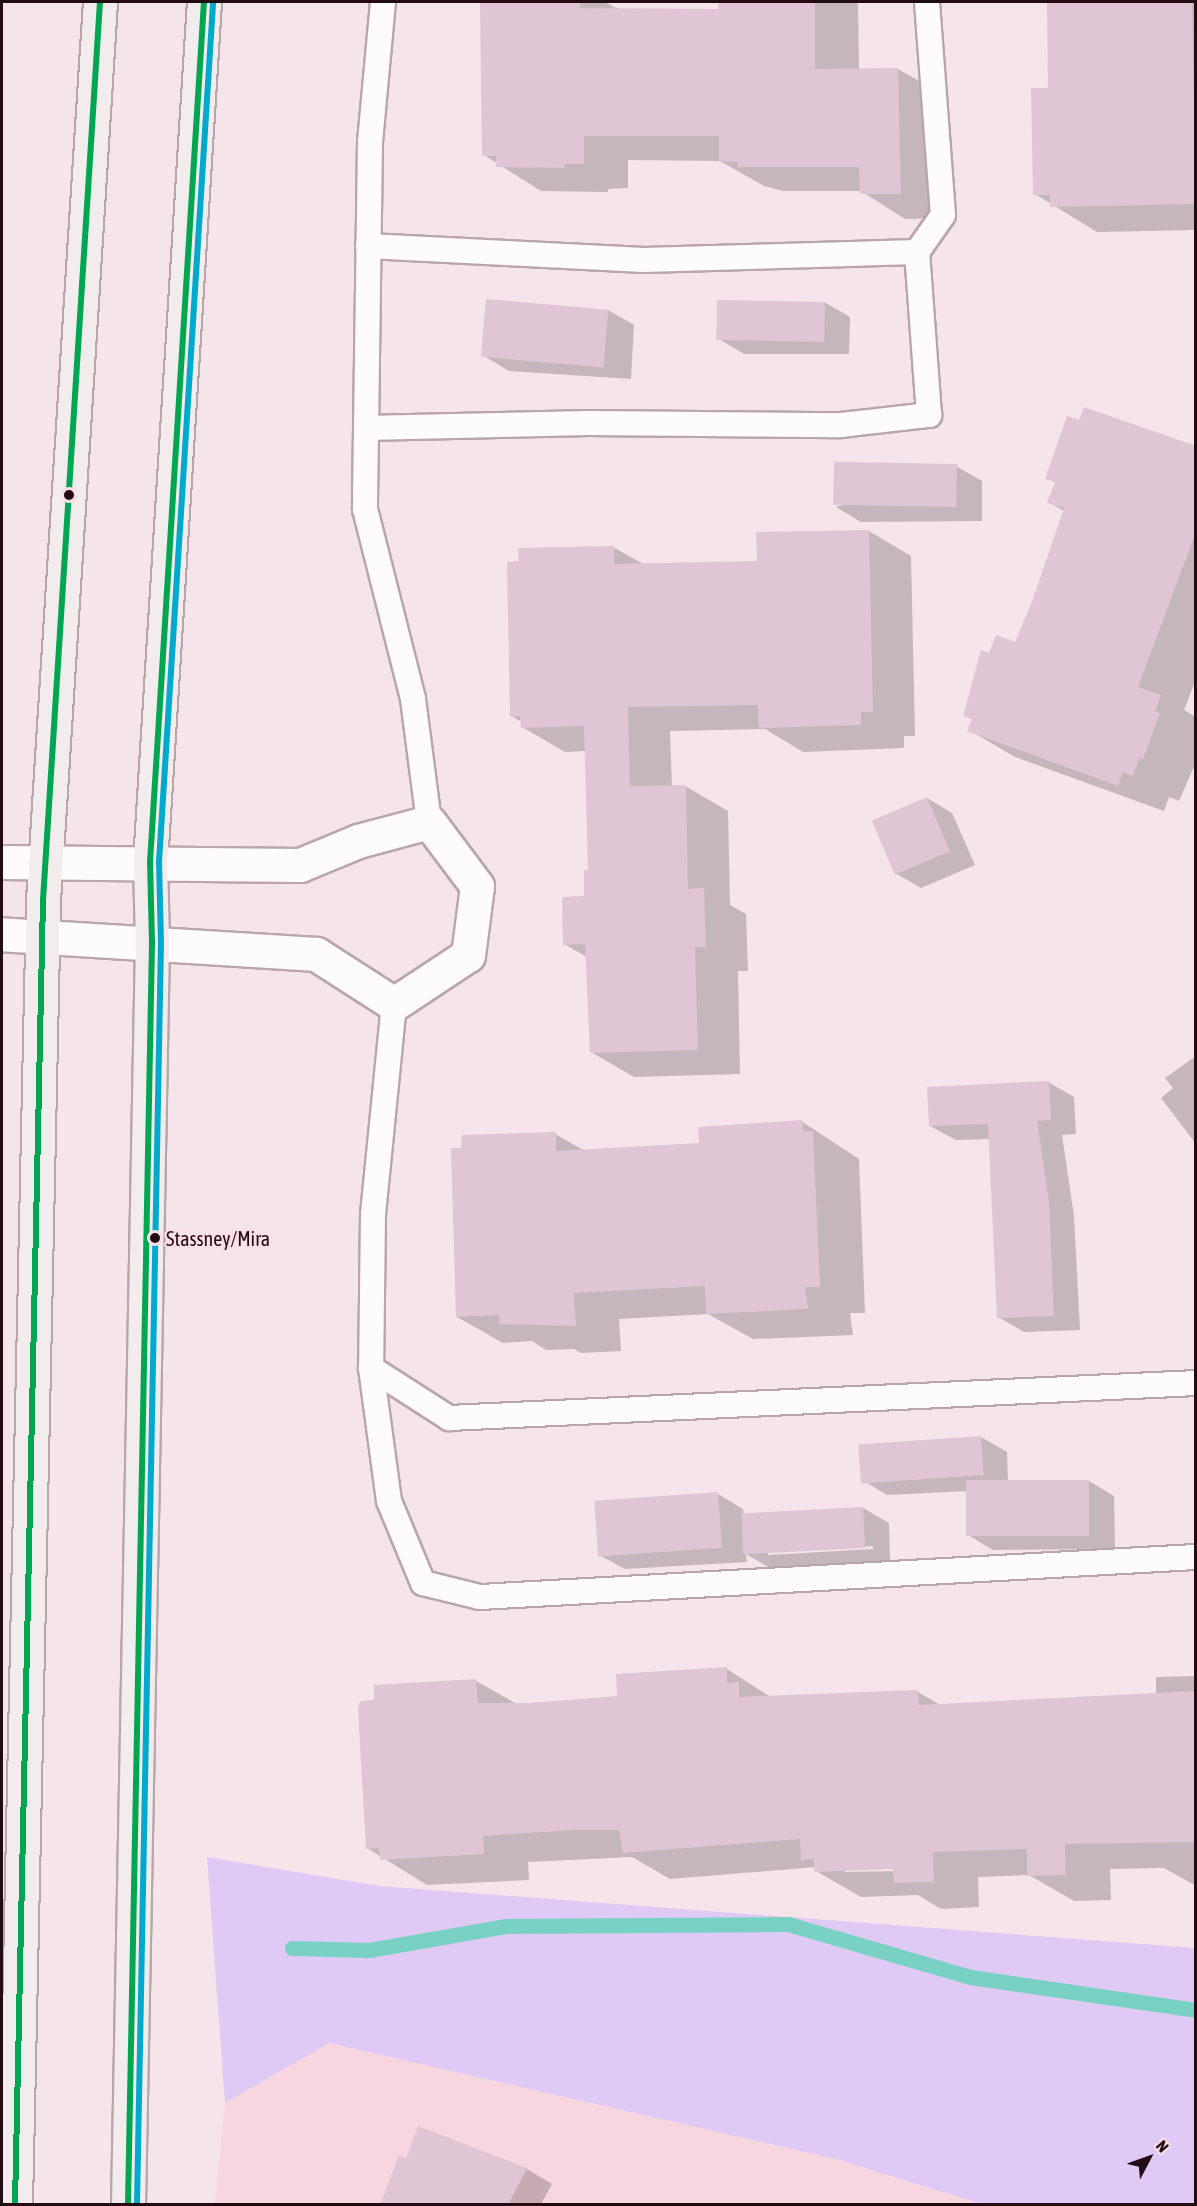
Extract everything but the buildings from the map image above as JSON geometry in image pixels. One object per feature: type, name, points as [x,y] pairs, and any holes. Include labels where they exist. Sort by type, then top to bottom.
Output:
[{"type":"main road","points":[[15,2205],[43,935],[100,2]]},
{"type":"main road","points":[[128,2205],[152,943],[150,862],[204,2]]},
{"type":"street","points":[[2,862],[150,862],[300,866],[358,842],[429,822],[477,886],[468,955],[394,1004],[316,954],[2,934]]},
{"type":"lane","points":[[383,2],[370,142],[365,509],[413,699],[429,822]]},
{"type":"lane","points":[[366,428],[588,423],[841,425],[929,416],[917,252],[943,215],[927,2]]},
{"type":"lane","points":[[368,246],[644,260],[917,252]]},
{"type":"lane","points":[[394,1004],[373,1214],[371,1368],[389,1501],[423,1583],[480,1597],[1196,1557]]},
{"type":"lane","points":[[371,1368],[449,1418],[1196,1383]]},
{"type":"shaded area","points":[[207,1857],[379,1886],[1195,1948],[1195,2204],[982,2204],[836,2159],[329,2043],[225,2103]]},
{"type":"shaded area","points":[[329,2043],[836,2159],[982,2204],[215,2204],[225,2103]]},
{"type":"waterway","points":[[292,1948],[369,1950],[505,1926],[788,1924],[970,1977],[1196,2010]]},
{"type":"transit line","points":[[15,2204],[43,900],[100,2]]},
{"type":"transit line","points":[[128,2204],[152,943],[150,862],[204,2]]},
{"type":"transit line","points":[[137,2204],[161,943],[159,862],[213,3]]},
{"type":"place","name":"Stassney/Mira","points":[[155,1238]]}]
